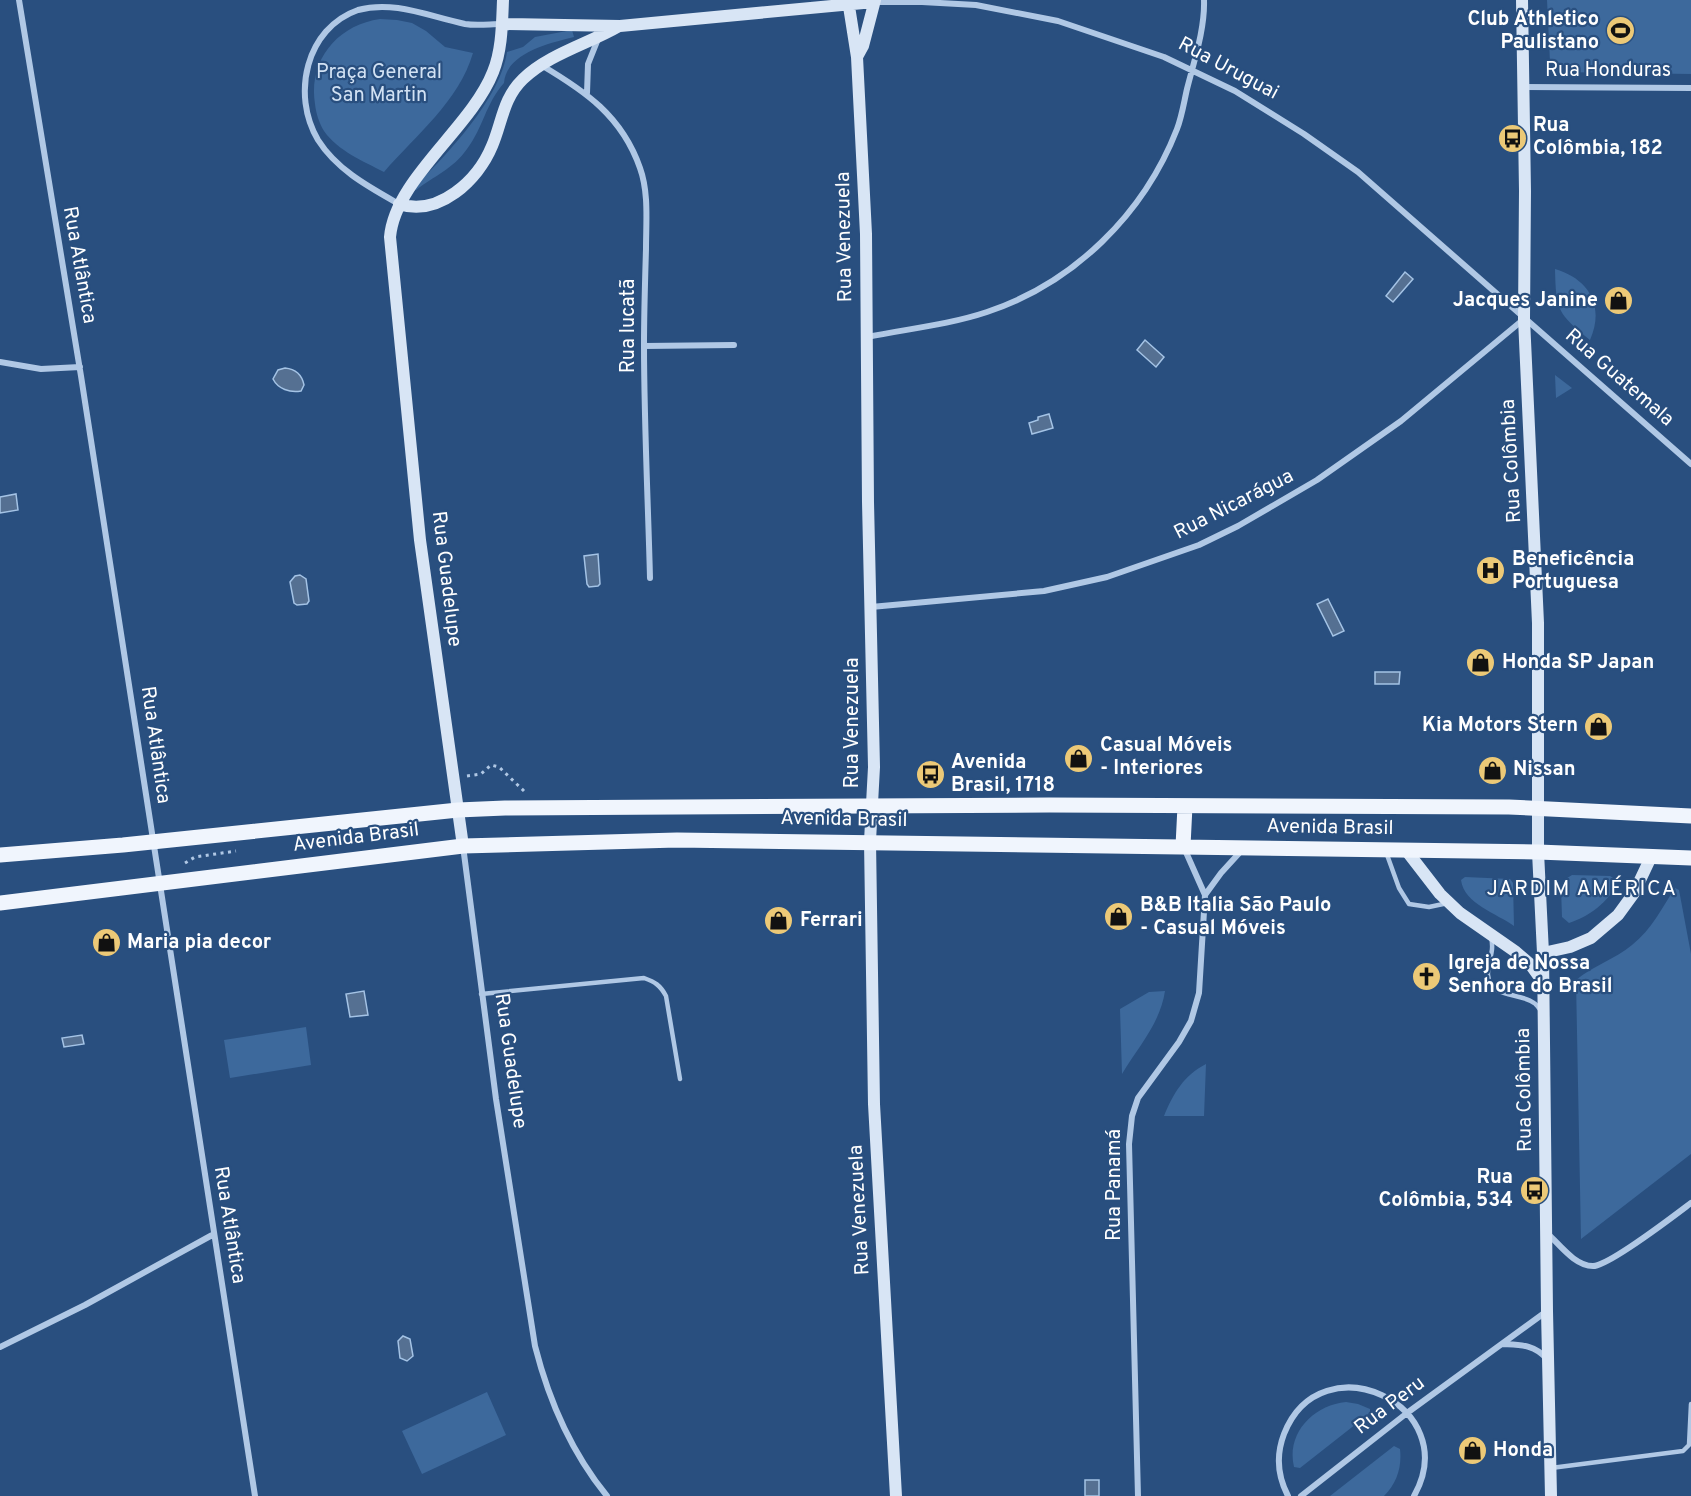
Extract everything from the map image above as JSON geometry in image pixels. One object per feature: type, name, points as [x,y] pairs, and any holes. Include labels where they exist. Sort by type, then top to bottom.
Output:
[{"type":"main road","name":"Avenida Brasil","points":[[0,855],[152,842],[458,810],[523,808],[1049,805],[1538,808],[1691,816]]},
{"type":"main road","points":[[1183,846],[1185,806]]},
{"type":"main road","name":"Avenida Brasil","points":[[0,903],[463,846],[677,840],[1538,852],[1691,858]]},
{"type":"street","name":"Rua Atlântica","points":[[19,0],[80,366],[255,1496]]},
{"type":"street","name":"Rua Guadelupe","points":[[503,0],[499,49],[494,71],[482,94],[426,166],[395,211],[390,230],[390,254],[420,540],[463,846],[495,1099],[535,1346],[543,1376],[573,1448],[607,1496]]},
{"type":"street","points":[[774,10],[786,0]]},
{"type":"street","points":[[867,337],[987,312],[1040,289],[1086,257],[1121,224],[1151,182],[1178,128],[1192,69],[1204,0]]},
{"type":"street","name":"Rua Colômbia","points":[[1521,0],[1524,87],[1524,319],[1537,612],[1538,852],[1543,953],[1546,1311],[1551,1496]]},
{"type":"street","name":"Rua Venezuela","points":[[857,57],[863,46],[874,1]]},
{"type":"street","points":[[620,26],[541,65],[522,80],[503,109],[492,146],[479,168],[463,187],[444,200],[425,206],[407,207],[399,204],[359,181],[335,160],[318,140],[307,115],[304,84],[307,63],[318,42],[336,23],[357,10],[376,6],[395,6],[467,24],[620,26],[849,2]]},
{"type":"street","name":"Rua Uruguai","points":[[849,2],[976,5],[1058,21],[1164,57],[1192,69],[1245,97],[1358,172],[1524,319]]},
{"type":"street","name":"Rua Venezuela","points":[[849,2],[857,57],[866,224],[874,767],[870,841],[874,1104],[896,1496]]},
{"type":"street","points":[[587,93],[590,55],[600,37]]},
{"type":"street","name":"Rua Iucatã","points":[[541,65],[587,93],[611,117],[630,145],[642,176],[646,220],[644,346],[650,578]]},
{"type":"street","name":"Rua Honduras","points":[[1524,87],[1691,88]]},
{"type":"street","name":"Rua Guatemala","points":[[1524,319],[1691,464]]},
{"type":"street","name":"Rua Nicarágua","points":[[871,607],[1044,591],[1107,577],[1199,545],[1238,526],[1326,474],[1401,421],[1524,319]]},
{"type":"street","points":[[644,346],[734,345]]},
{"type":"street","points":[[0,362],[41,369],[80,366]]},
{"type":"street","name":"Rua Panamá","points":[[1139,1495],[1129,1144],[1132,1116],[1138,1098],[1179,1042],[1191,1021],[1199,993],[1204,895],[1183,846]]},
{"type":"street","points":[[1204,895],[1244,847]]},
{"type":"street","points":[[1406,850],[1460,913],[1516,952],[1530,964],[1543,982]]},
{"type":"street","points":[[1543,953],[1591,939],[1618,915],[1629,900],[1651,857]]},
{"type":"street","points":[[1546,1232],[1576,1260],[1592,1266],[1604,1263],[1633,1245],[1691,1203]]},
{"type":"street","points":[[0,1347],[85,1305],[214,1234]]},
{"type":"street","name":"Rua Peru","points":[[1300,1496],[1407,1413],[1546,1311]]},
{"type":"street","points":[[1501,1344],[1526,1345],[1539,1350],[1548,1361]]},
{"type":"street","points":[[1288,1496],[1280,1472],[1280,1450],[1286,1429],[1307,1403],[1326,1392],[1348,1388],[1380,1393],[1407,1413],[1419,1434],[1424,1458],[1420,1482],[1414,1496]]},
{"type":"lane","points":[[1385,850],[1399,888],[1409,904],[1429,908],[1449,902]]},
{"type":"lane","points":[[1490,935],[1494,949],[1488,976],[1493,987],[1504,995],[1534,1003],[1544,1014]]},
{"type":"lane","points":[[481,994],[644,978],[655,982],[666,996],[680,1079]]},
{"type":"lane","points":[[1551,1468],[1683,1451],[1689,1444],[1691,1404]]},
{"type":"path","points":[[453,777],[481,774],[491,765],[499,767],[525,793],[523,808]]},
{"type":"green space","name":"Club Athletico Paulistano","points":[[1547,0],[1691,0],[1691,74],[1558,72],[1550,62]]},
{"type":"green space","name":"Praça General San Martin","points":[[380,19],[412,23],[445,47],[473,53],[458,87],[447,102],[384,172],[351,155],[324,131],[318,118],[314,88],[321,60],[339,37],[351,29]]},
{"type":"green space","name":"Praça General San Martin","points":[[572,30],[574,37],[542,46],[512,64],[477,133],[462,156],[416,190],[413,188],[456,143],[483,107],[502,70],[507,52],[523,47],[535,37]]},
{"type":"green space","points":[[1555,269],[1577,280],[1591,296],[1596,316],[1590,340],[1560,310],[1556,294]]},
{"type":"green space","points":[[1555,375],[1572,388],[1556,398]]},
{"type":"green space","points":[[1572,875],[1610,876],[1617,883],[1609,896],[1597,908],[1569,923],[1562,917],[1561,888],[1564,880]]},
{"type":"green space","points":[[1465,877],[1510,879],[1513,883],[1514,926],[1483,908],[1468,896],[1461,880]]},
{"type":"green space","points":[[1675,888],[1679,890],[1691,954],[1691,1154],[1581,1239],[1576,980],[1639,939]]},
{"type":"green space","points":[[1165,991],[1148,1035],[1122,1074],[1120,1009],[1149,992]]},
{"type":"green space","points":[[306,1027],[311,1065],[230,1078],[224,1040]]},
{"type":"green space","points":[[1206,1064],[1204,1116],[1164,1116],[1171,1100],[1185,1079]]},
{"type":"green space","points":[[487,1392],[506,1435],[422,1474],[402,1431]]},
{"type":"green space","points":[[1346,1402],[1370,1409],[1370,1413],[1300,1468],[1294,1467],[1294,1443],[1305,1423],[1323,1409]]},
{"type":"green space","points":[[1394,1446],[1400,1449],[1399,1468],[1392,1486],[1384,1496],[1330,1496]]},
{"type":"shaded area","points":[[1405,272],[1413,279],[1393,302],[1386,296]]},
{"type":"shaded area","points":[[1145,340],[1164,357],[1156,367],[1137,350]]},
{"type":"shaded area","points":[[285,368],[300,375],[304,385],[301,391],[285,390],[275,382],[273,379],[278,370]]},
{"type":"shaded area","points":[[1049,414],[1053,428],[1032,434],[1029,423]]},
{"type":"shaded area","points":[[16,494],[18,510],[0,513],[0,497]]},
{"type":"shaded area","points":[[598,554],[600,584],[589,587],[584,556]]},
{"type":"shaded area","points":[[300,575],[306,579],[309,601],[307,604],[297,605],[294,603],[290,582],[295,576]]},
{"type":"shaded area","points":[[1328,599],[1344,631],[1333,636],[1317,604]]},
{"type":"shaded area","points":[[1375,672],[1400,672],[1399,684],[1375,684]]},
{"type":"shaded area","points":[[364,991],[368,1015],[350,1017],[346,994]]},
{"type":"shaded area","points":[[82,1035],[84,1044],[64,1047],[62,1038]]},
{"type":"shaded area","points":[[403,1336],[410,1339],[413,1356],[407,1361],[400,1358],[398,1341]]},
{"type":"shaded area","points":[[1085,1480],[1099,1480],[1099,1496],[1085,1496]]},
{"type":"place","name":"Club Athletico Paulistano","points":[[1620,31]]},
{"type":"place","name":"Rua Colômbia, 182","points":[[1512,138]]},
{"type":"place","name":"Jacques Janine","points":[[1619,301]]},
{"type":"place","name":"Beneficência Portuguesa","points":[[1491,571]]},
{"type":"place","name":"Honda SP Japan","points":[[1481,663]]},
{"type":"place","name":"Kia Motors Stern","points":[[1599,726]]},
{"type":"place","name":"Casual Móveis - Interiores","points":[[1079,758]]},
{"type":"place","name":"Nissan","points":[[1492,770]]},
{"type":"place","name":"Avenida Brasil, 1718","points":[[930,775]]},
{"type":"place","name":"B&B Italia São Paulo - Casual Móveis","points":[[1119,917]]},
{"type":"place","name":"Ferrari","points":[[779,921]]},
{"type":"place","name":"Maria pia decor","points":[[106,943]]},
{"type":"place","name":"Igreja de Nossa Senhora do Brasil","points":[[1427,976]]},
{"type":"place","name":"Rua Colômbia, 534","points":[[1534,1190]]},
{"type":"place","name":"Honda","points":[[1472,1451]]},
{"type":"district","name":"JARDIM AMÉRICA","points":[[1582,889]]}]
